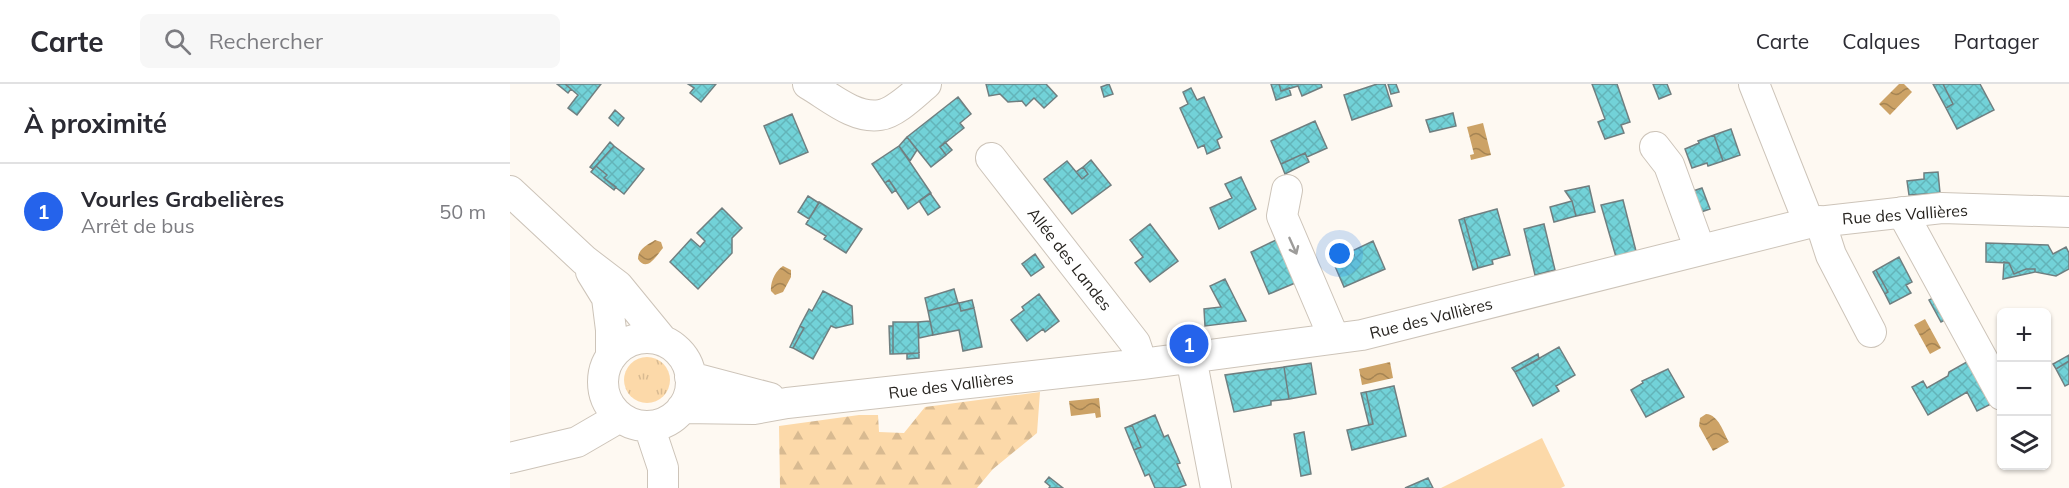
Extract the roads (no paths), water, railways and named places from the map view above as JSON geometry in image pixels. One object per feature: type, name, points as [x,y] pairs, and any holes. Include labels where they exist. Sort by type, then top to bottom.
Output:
[{"type":"street","points":[[808,84],[858,114],[880,115],[906,102],[926,84]]},
{"type":"street","points":[[1754,84],[1815,222],[1871,333]]},
{"type":"street","points":[[1655,147],[1669,165],[1700,250]]},
{"type":"street","name":"Allée des Landes","points":[[991,158],[1135,343],[1142,364]]},
{"type":"street","points":[[1287,190],[1282,216],[1334,338]]},
{"type":"street","points":[[510,191],[584,260],[618,286],[663,341]]},
{"type":"street","name":"Rue des Vallières","points":[[682,408],[754,409],[787,403],[1142,364],[1362,335],[1815,222],[1942,208],[2069,212]]},
{"type":"street","points":[[1902,212],[1997,388]]},
{"type":"street","points":[[584,260],[607,298],[611,330],[610,357]]},
{"type":"street","points":[[648,338],[663,341],[682,355],[690,377],[690,388],[682,408],[672,417],[662,423],[649,426],[634,424],[620,417],[613,409],[604,390],[605,367],[610,357],[621,346],[634,340],[648,338]]},
{"type":"street","points":[[1191,357],[1216,488]]},
{"type":"street","name":"Rue des Vallières","points":[[690,377],[787,403]]},
{"type":"street","points":[[553,448],[604,390]]},
{"type":"street","points":[[510,458],[577,442],[620,417]]},
{"type":"street","points":[[649,426],[663,468],[663,488]]},
{"type":"water","points":[[1899,84],[1904,84],[1912,92],[1890,115],[1879,104]]},
{"type":"water","points":[[1483,123],[1491,155],[1471,160],[1470,155],[1474,154],[1467,127]]},
{"type":"water","points":[[655,240],[661,242],[663,248],[651,262],[641,263],[638,259],[643,248]]},
{"type":"water","points":[[783,266],[791,270],[791,277],[783,292],[775,295],[771,291],[771,284],[776,273]]},
{"type":"water","points":[[1925,319],[1941,348],[1930,354],[1914,325]]},
{"type":"water","points":[[1390,362],[1393,378],[1362,385],[1359,369]]},
{"type":"water","points":[[1099,398],[1101,417],[1096,418],[1095,413],[1071,416],[1069,401]]},
{"type":"water","points":[[1706,414],[1714,417],[1729,442],[1713,451],[1699,426],[1700,418]]},
{"type":"place","name":"Vourles Grabelières","points":[[1189,344]]}]
